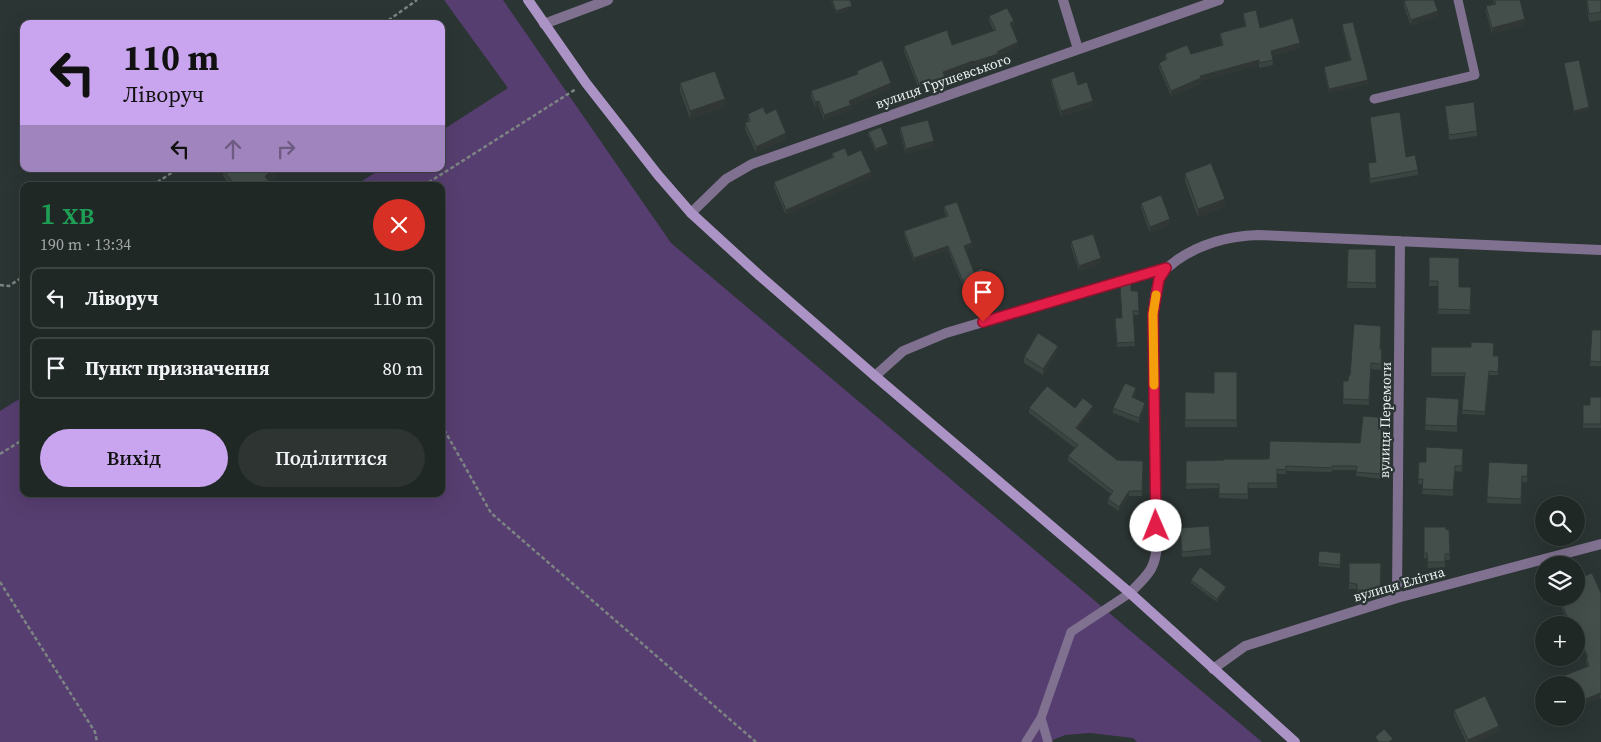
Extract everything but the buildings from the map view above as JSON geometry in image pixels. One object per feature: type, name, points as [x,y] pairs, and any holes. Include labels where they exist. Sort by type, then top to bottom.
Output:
[{"type":"main road","points":[[528,0],[586,83],[658,175],[691,213],[875,376],[1130,593],[1295,742]]},
{"type":"street","points":[[544,24],[608,0]]},
{"type":"street","points":[[1063,0],[1078,49]]},
{"type":"street","name":"вулиця Грушевського","points":[[691,213],[726,179],[752,164],[1218,0]]},
{"type":"street","points":[[875,376],[903,351],[946,333],[1166,268],[1192,250],[1224,238],[1241,235],[1601,250]]},
{"type":"street","name":"вулиця Перемоги","points":[[1397,598],[1400,242]]},
{"type":"street","points":[[1130,593],[1150,573],[1156,560],[1153,314],[1159,279],[1166,268]]},
{"type":"street","name":"вулиця Елітна","points":[[1213,669],[1245,646],[1397,598],[1601,544]]},
{"type":"lane","points":[[1374,99],[1475,75],[1458,0]]},
{"type":"lane","points":[[1026,742],[1041,718],[1071,632],[1130,593]]},
{"type":"lane","points":[[1041,718],[1048,742]]},
{"type":"path","points":[[389,20],[417,0]]},
{"type":"path","points":[[429,182],[586,83]]},
{"type":"path","points":[[158,182],[173,172]]},
{"type":"path","points":[[0,285],[9,286],[20,279]]},
{"type":"path","points":[[445,431],[490,513],[756,742]]},
{"type":"path","points":[[0,454],[20,442]]},
{"type":"path","points":[[0,582],[95,732],[97,742]]},
{"type":"shaded area","points":[[444,0],[503,0],[671,243],[1262,742],[1137,742],[1133,738],[1090,733],[1065,735],[1048,742],[0,742],[0,411],[20,398],[20,497],[445,497],[445,182],[360,182],[376,172],[445,172],[445,128],[508,88]]},
{"type":"slow traffic","points":[[1154,385],[1153,314],[1156,295]]},
{"type":"route","points":[[983,322],[1166,268],[1159,279],[1153,314],[1156,526]]}]
